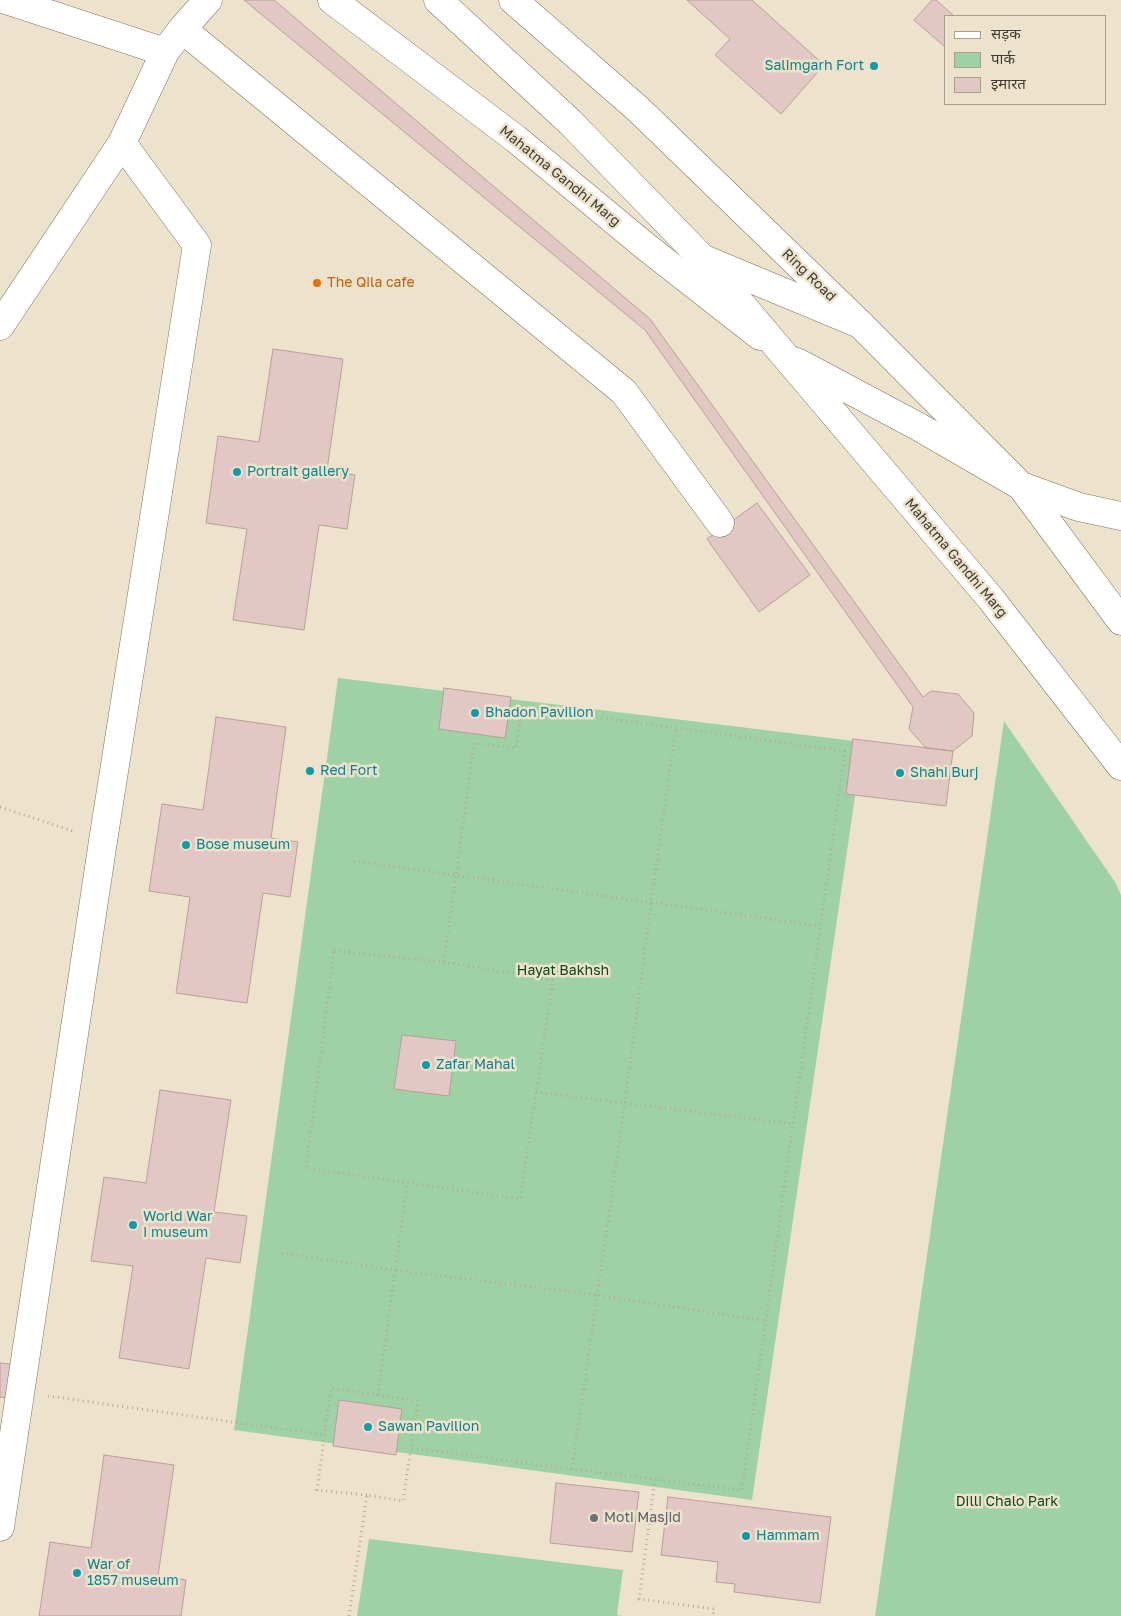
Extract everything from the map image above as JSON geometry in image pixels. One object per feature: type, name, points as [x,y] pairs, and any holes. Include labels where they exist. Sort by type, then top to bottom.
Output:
[{"type":"main road","points":[[6,0],[165,52]]},
{"type":"main road","points":[[0,326],[122,143],[165,52],[182,29],[208,0]]},
{"type":"main road","name":"Mahatma Gandhi Marg","points":[[332,0],[516,139],[784,356]]},
{"type":"main road","name":"Mahatma Gandhi Marg","points":[[438,0],[570,122],[702,258],[991,599],[1121,766]]},
{"type":"main road","name":"Ring Road","points":[[514,0],[638,109],[861,325],[1021,486],[1079,507],[1121,516]]},
{"type":"main road","points":[[182,29],[624,392],[720,523]]},
{"type":"main road","points":[[0,1527],[103,841],[197,245],[122,143]]},
{"type":"main road","points":[[702,258],[861,325]]},
{"type":"main road","points":[[784,356],[919,427],[1021,486],[1121,621]]},
{"type":"path","points":[[412,1448],[742,1490],[845,751],[522,707],[516,748],[474,742],[444,962]]},
{"type":"path","points":[[572,1469],[626,1102],[651,903],[676,728]]},
{"type":"path","points":[[0,807],[103,841]]},
{"type":"path","points":[[354,861],[820,926]]},
{"type":"path","points":[[334,951],[444,962],[553,980],[520,1199],[306,1168],[334,951]]},
{"type":"path","points":[[536,1092],[793,1124]]},
{"type":"path","points":[[378,1395],[407,1184]]},
{"type":"path","points":[[282,1253],[395,1270],[597,1295],[766,1321]]},
{"type":"path","points":[[331,1388],[418,1401],[404,1500],[317,1490],[324,1435],[331,1388]]},
{"type":"path","points":[[20,1392],[324,1435]]},
{"type":"path","points":[[655,1478],[639,1599],[714,1609],[713,1616]]},
{"type":"path","points":[[349,1616],[367,1496]]},
{"type":"green space","name":"Hayat Bakhsh","points":[[338,678],[863,742],[752,1500],[234,1430]]},
{"type":"green space","name":"Dilli Chalo Park","points":[[1004,721],[1115,882],[1121,895],[1121,1616],[875,1616]]},
{"type":"green space","points":[[369,1539],[623,1570],[617,1615],[623,1616],[357,1616]]},
{"type":"building","points":[[244,0],[274,0],[650,319],[923,697],[931,691],[958,694],[974,713],[972,736],[953,751],[926,748],[909,729],[913,707],[645,330]]},
{"type":"building","points":[[687,0],[752,0],[824,65],[781,114],[715,55],[730,39]]},
{"type":"building","points":[[932,0],[936,0],[953,15],[944,15],[944,46],[914,20]]},
{"type":"building","points":[[273,349],[343,359],[327,470],[355,475],[347,529],[319,525],[304,630],[233,620],[247,529],[206,523],[218,436],[259,442]]},
{"type":"building","points":[[757,503],[810,575],[759,612],[707,539]]},
{"type":"building","name":"Bhadon Pavilion","points":[[444,688],[511,697],[505,738],[439,729]]},
{"type":"building","points":[[216,717],[286,727],[271,838],[298,842],[290,897],[263,893],[247,1003],[176,993],[190,897],[149,891],[162,804],[203,810]]},
{"type":"building","name":"Shahi Burj","points":[[853,739],[953,751],[946,806],[846,794]]},
{"type":"building","name":"Zafar Mahal","points":[[402,1035],[456,1041],[449,1096],[394,1089]]},
{"type":"building","points":[[160,1090],[231,1100],[214,1212],[247,1216],[240,1263],[206,1258],[189,1369],[119,1358],[133,1266],[91,1261],[104,1177],[146,1183]]},
{"type":"building","points":[[0,1363],[18,1365],[13,1399],[0,1397]]},
{"type":"building","name":"Sawan Pavilion","points":[[339,1400],[402,1409],[396,1455],[333,1446]]},
{"type":"building","points":[[104,1455],[174,1465],[158,1576],[186,1580],[181,1616],[39,1616],[50,1542],[91,1548]]},
{"type":"building","name":"Moti Masjid","points":[[556,1483],[639,1492],[632,1552],[550,1543]]},
{"type":"building","name":"Hammam","points":[[668,1497],[831,1517],[820,1603],[734,1592],[735,1584],[716,1582],[718,1562],[661,1555]]},
{"type":"place","name":"Salimgarh Fort","points":[[874,66]]},
{"type":"place","name":"The Qila cafe","points":[[317,283]]},
{"type":"place","name":"Portrait gallery","points":[[237,472]]},
{"type":"place","name":"Bhadon Pavilion","points":[[475,713]]},
{"type":"place","name":"Red Fort","points":[[310,771]]},
{"type":"place","name":"Shahi Burj","points":[[900,773]]},
{"type":"place","name":"Bose museum","points":[[186,845]]},
{"type":"place","name":"Zafar Mahal","points":[[426,1065]]},
{"type":"place","name":"World War I museum","points":[[133,1225]]},
{"type":"place","name":"Sawan Pavilion","points":[[368,1427]]},
{"type":"place","name":"Moti Masjid","points":[[594,1518]]},
{"type":"place","name":"Hammam","points":[[746,1536]]},
{"type":"place","name":"War of 1857 museum","points":[[77,1573]]}]
